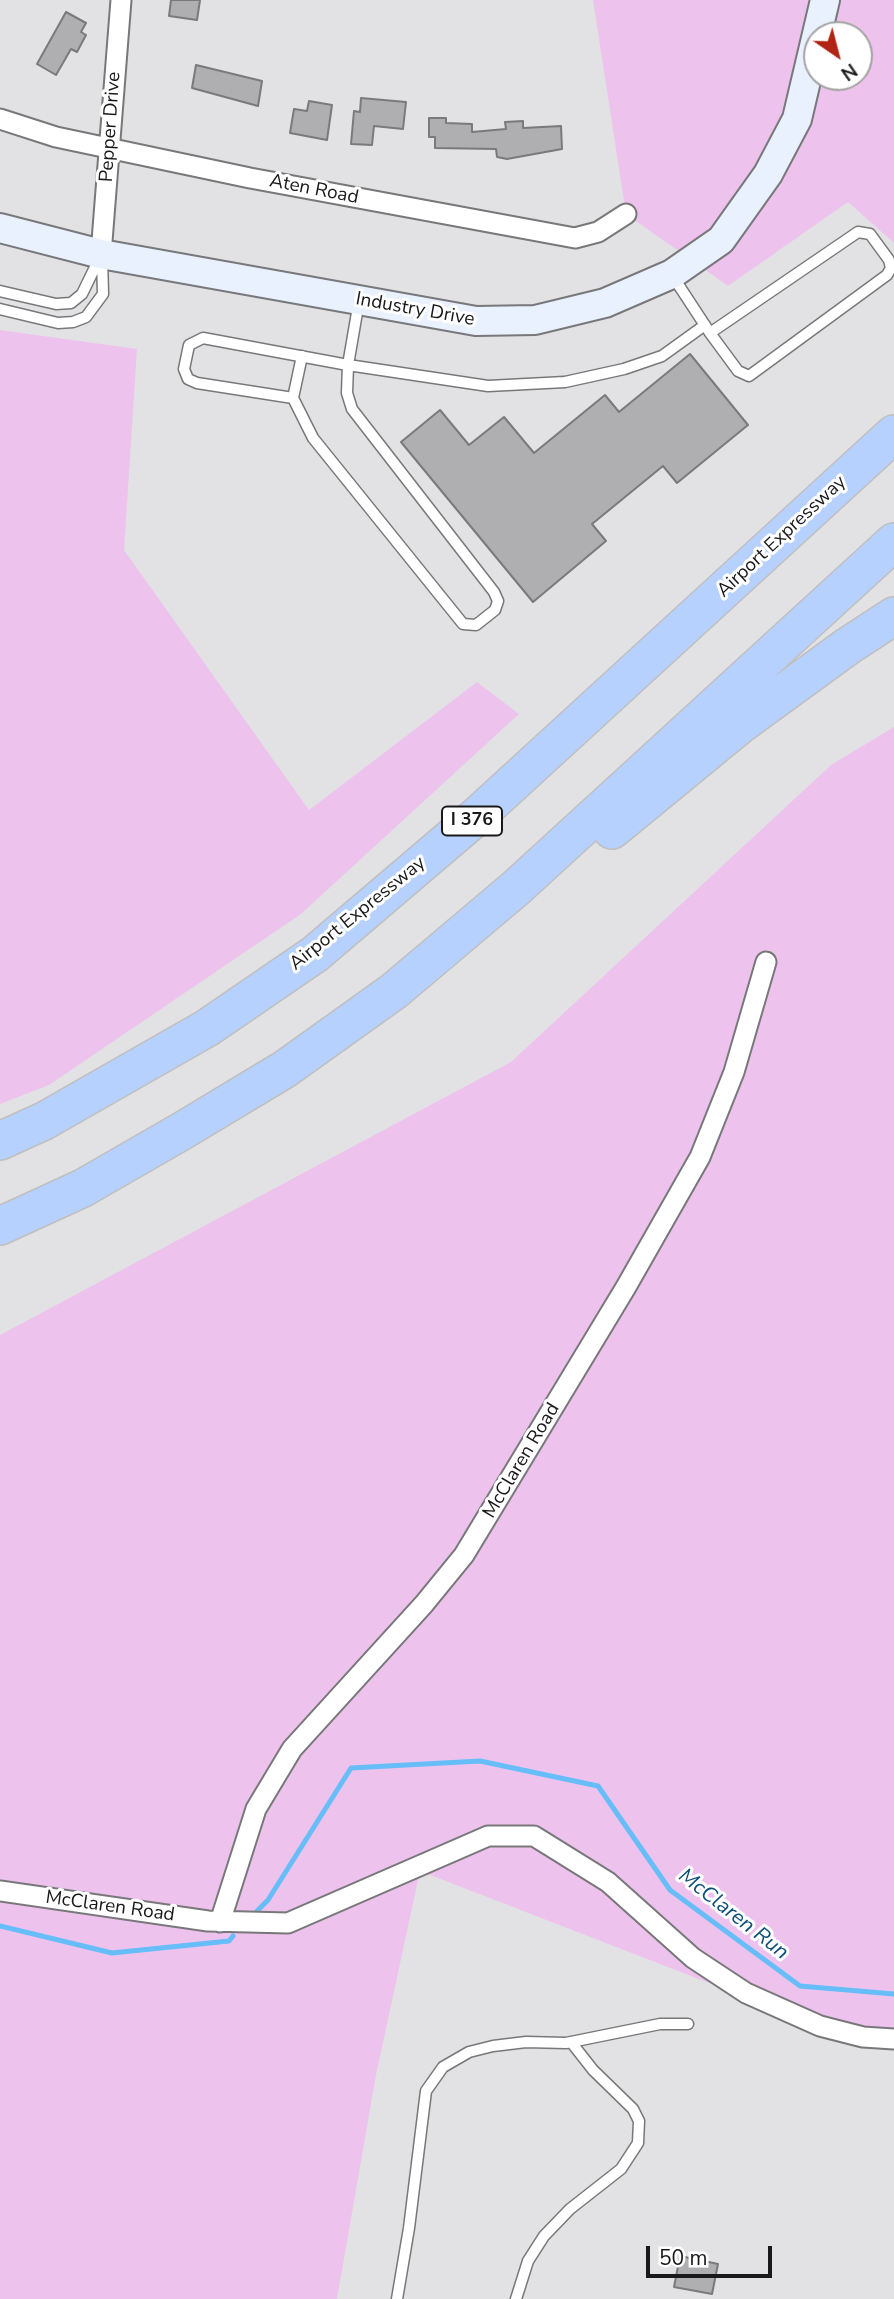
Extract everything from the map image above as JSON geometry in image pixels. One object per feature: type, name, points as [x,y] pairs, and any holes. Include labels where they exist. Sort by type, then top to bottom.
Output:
[{"type":"highway","points":[[477,816],[894,418]]},
{"type":"highway","name":"Airport Expressway","points":[[0,1141],[44,1121],[218,1020],[314,954],[477,816],[894,434]]},
{"type":"highway","points":[[83,1188],[285,1069],[394,991],[516,888],[894,542]]},
{"type":"highway","points":[[0,1226],[232,1115],[358,1038],[741,724],[894,616]]},
{"type":"street","name":"Pepper Drive","points":[[101,254],[121,0]]},
{"type":"street","name":"Industry Drive","points":[[0,228],[101,254],[476,321],[535,320],[605,303],[672,274],[721,240],[768,174],[797,119],[825,0]]},
{"type":"street","name":"Aten Road","points":[[0,119],[56,137],[335,195],[575,238],[597,232],[626,214]]},
{"type":"street","name":"McClaren Road","points":[[220,1922],[256,1809],[292,1749],[424,1604],[464,1555],[626,1287],[700,1157],[734,1072],[766,962]]},
{"type":"street","name":"McClaren Road","points":[[0,1891],[220,1922],[288,1923],[488,1836],[534,1836],[608,1882],[693,1958],[746,1993],[820,2026],[863,2037],[894,2039]]},
{"type":"lane","points":[[293,398],[192,382],[184,369],[187,349],[195,339],[203,338],[348,365],[488,386],[565,382],[624,369],[662,356],[707,329],[858,232],[870,234],[889,260],[887,275],[753,375],[745,376],[738,371],[707,329],[672,274]]},
{"type":"lane","points":[[0,291],[63,305],[71,303],[82,294],[101,254]]},
{"type":"lane","points":[[0,309],[58,323],[73,322],[86,317],[103,293],[101,254]]},
{"type":"lane","points":[[17,314],[21,296]]},
{"type":"lane","points":[[302,356],[293,398],[313,438],[463,624],[476,625],[495,611],[497,597],[352,409],[347,393],[348,365],[359,300]]},
{"type":"lane","points":[[397,2299],[429,2084],[443,2067],[470,2052],[526,2042],[570,2042],[660,2024],[688,2024]]},
{"type":"lane","points":[[516,2299],[528,2261],[544,2236],[561,2217],[621,2169],[638,2143],[639,2121],[634,2109],[593,2070],[570,2042]]},
{"type":"shaded area","points":[[593,0],[894,0],[894,243],[848,202],[728,286],[626,214]]},
{"type":"shaded area","points":[[0,330],[137,349],[124,550],[309,810],[477,682],[519,714],[301,914],[49,1085],[0,1104]]},
{"type":"shaded area","points":[[894,727],[894,2029],[820,2026],[420,1871],[376,2075],[337,2299],[0,2299],[0,1335],[511,1062],[831,765]]},
{"type":"building","points":[[171,0],[200,0],[197,20],[169,16]]},
{"type":"building","points":[[66,12],[86,23],[81,32],[86,35],[77,52],[71,49],[56,75],[37,64]]},
{"type":"building","points":[[196,65],[262,81],[258,106],[192,88]]},
{"type":"building","points":[[361,98],[406,102],[403,129],[374,126],[372,145],[351,144],[354,111],[360,112]]},
{"type":"building","points":[[309,101],[332,105],[327,140],[290,133],[294,109],[307,111]]},
{"type":"building","points":[[429,118],[446,118],[446,123],[472,124],[472,132],[506,129],[505,122],[523,121],[523,128],[561,126],[562,149],[507,159],[497,157],[496,149],[435,148],[435,137],[429,137]]},
{"type":"building","points":[[690,354],[748,425],[677,483],[663,466],[592,524],[606,541],[533,602],[401,442],[440,410],[469,445],[504,417],[534,453],[605,395],[619,412]]},
{"type":"building","points":[[680,2256],[718,2264],[712,2294],[674,2287]]},
{"type":"waterway","name":"McClaren Run","points":[[257,1911],[268,1900],[351,1768],[480,1761],[598,1786],[670,1890],[800,1986],[894,1994]]},
{"type":"waterway","name":"McClaren Run","points":[[0,1926],[112,1953],[229,1941],[233,1936]]}]
